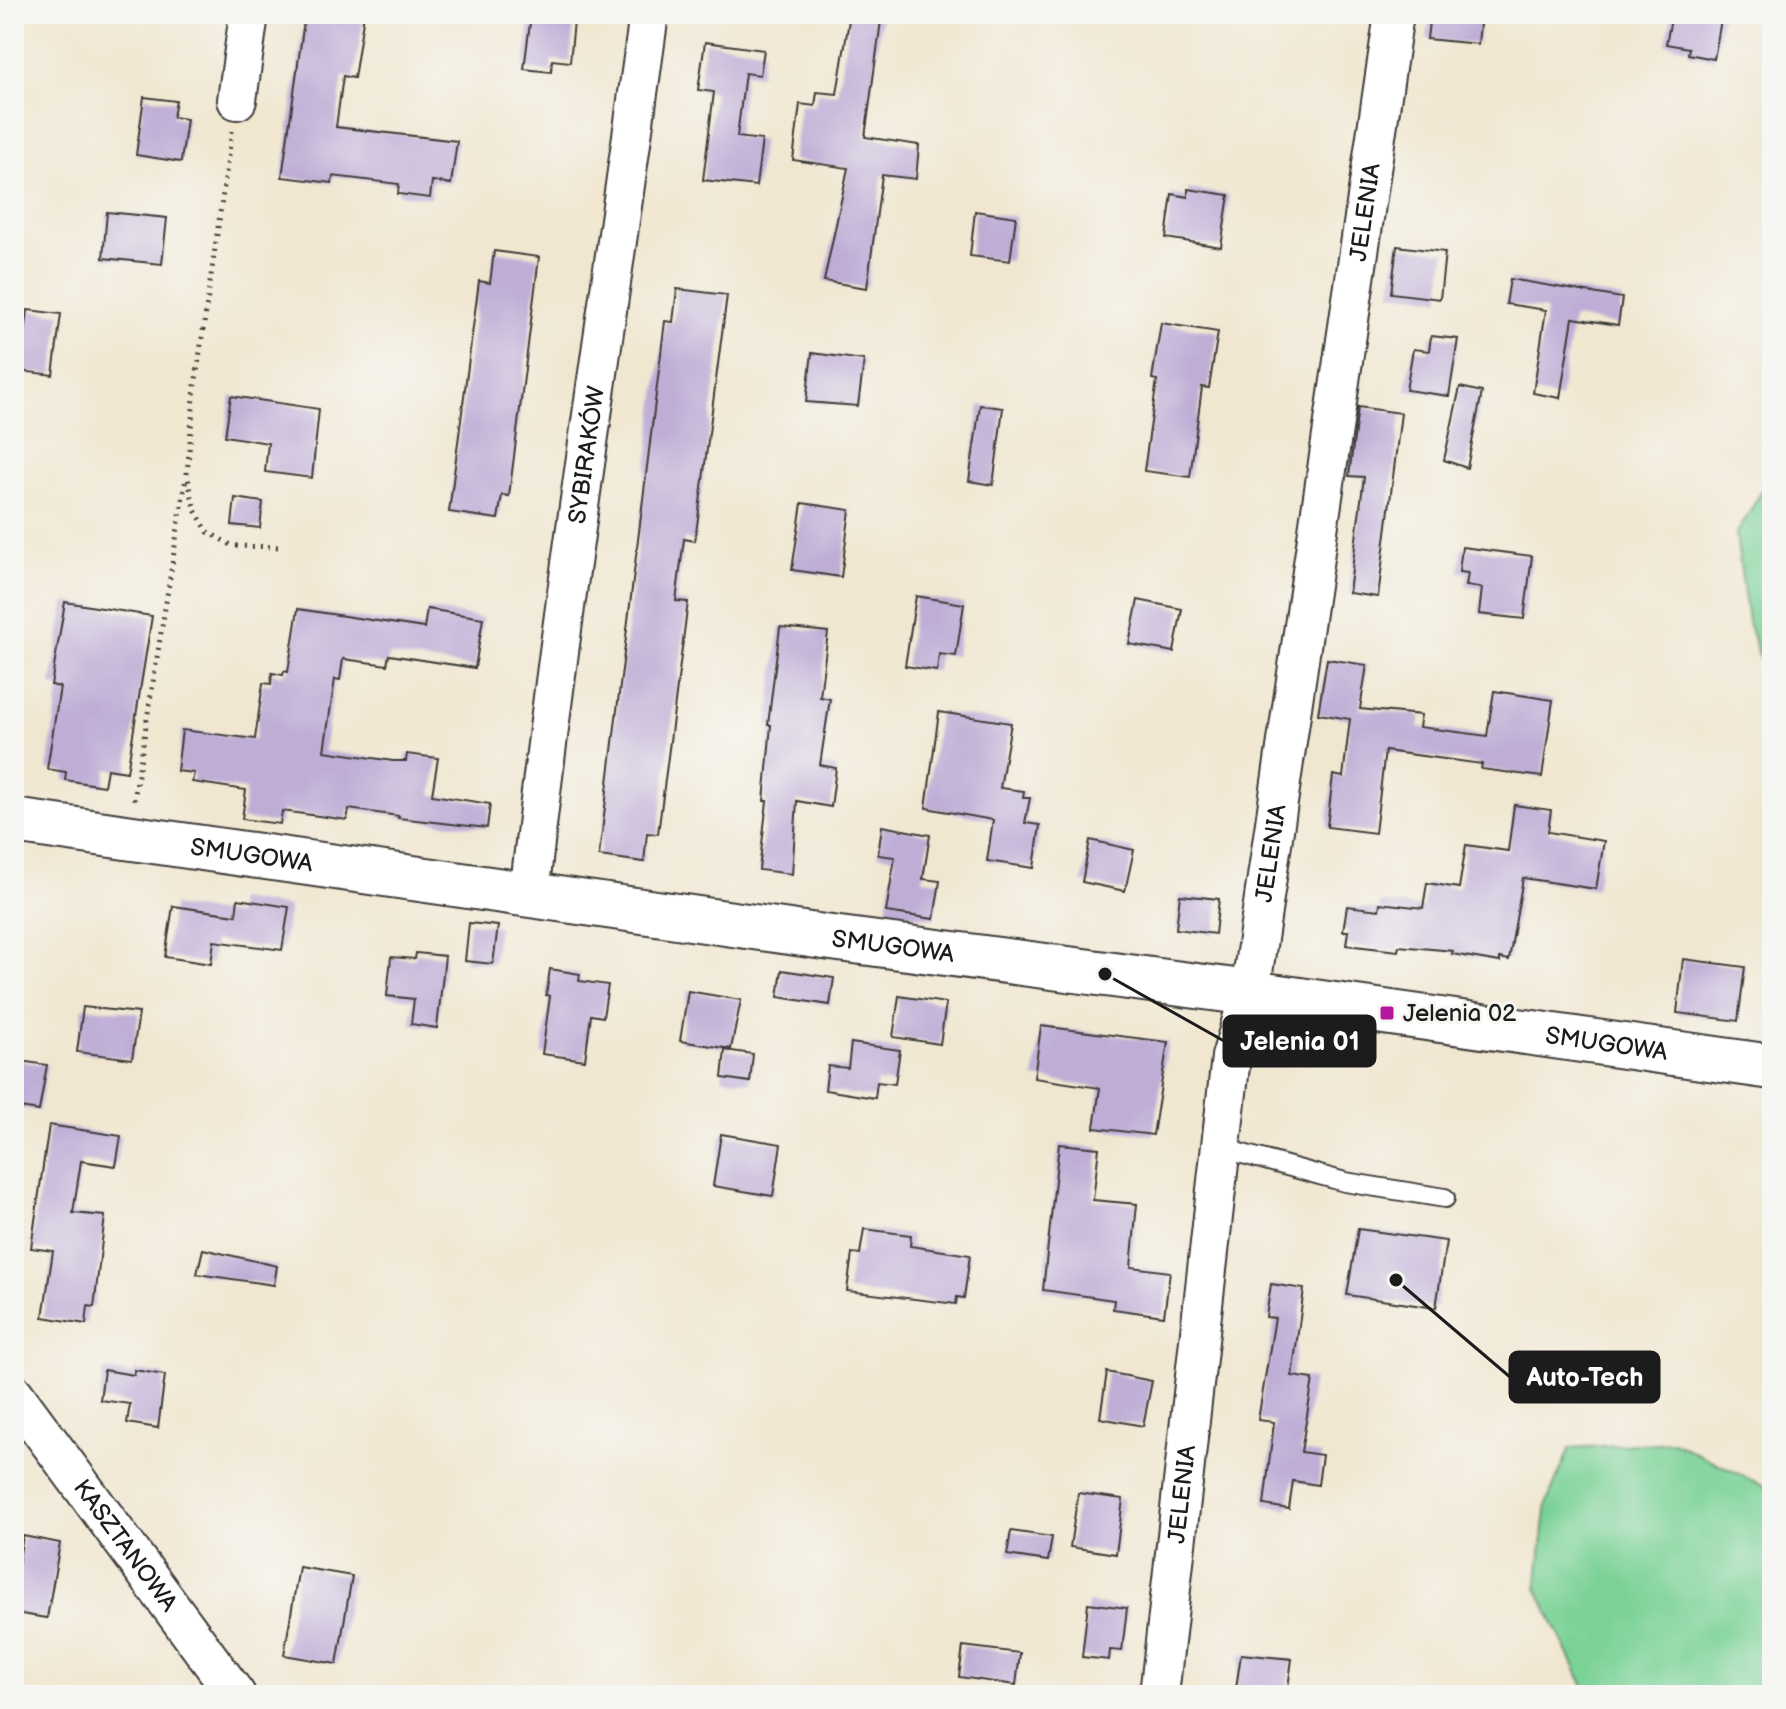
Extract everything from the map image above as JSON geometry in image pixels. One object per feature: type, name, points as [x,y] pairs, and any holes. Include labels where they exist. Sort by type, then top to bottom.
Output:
[{"type":"street","points":[[237,100],[249,14]]},
{"type":"street","name":"SYBIRAKÓW","points":[[529,895],[567,579],[649,14]]},
{"type":"street","name":"JELENIA","points":[[1159,1695],[1231,1057],[1250,993],[1394,14]]},
{"type":"street","name":"SMUGOWA","points":[[14,821],[1772,1067]]},
{"type":"street","name":"KASZTANOWA","points":[[14,1394],[236,1695]]},
{"type":"lane","points":[[1221,1148],[1345,1182],[1445,1198]]},
{"type":"path","points":[[125,836],[137,786],[187,474],[195,386],[237,100]]},
{"type":"path","points":[[187,474],[195,510],[208,532],[233,546],[283,547]]},
{"type":"green space","points":[[1772,478],[1772,695],[1748,622],[1736,535]]},
{"type":"green space","points":[[1673,1442],[1772,1490],[1772,1695],[1588,1695],[1537,1588],[1547,1502],[1570,1448]]},
{"type":"building","points":[[305,14],[364,14],[354,78],[343,76],[336,127],[457,141],[451,184],[432,181],[430,198],[398,194],[399,184],[333,176],[332,183],[282,177]]},
{"type":"building","points":[[850,14],[882,14],[865,137],[919,145],[916,179],[882,175],[867,288],[824,281],[848,168],[793,160],[800,104],[815,106],[817,92],[837,94]]},
{"type":"building","points":[[1430,14],[1481,14],[1478,44],[1427,39]]},
{"type":"building","points":[[1672,14],[1722,14],[1714,59],[1688,54],[1689,48],[1666,44]]},
{"type":"building","points":[[531,15],[574,21],[570,62],[552,60],[551,72],[524,69]]},
{"type":"building","points":[[705,42],[764,50],[760,75],[745,73],[737,137],[762,140],[756,186],[703,180],[714,92],[698,90]]},
{"type":"building","points":[[144,97],[176,101],[173,117],[187,119],[181,162],[136,155]]},
{"type":"building","points":[[1188,189],[1229,195],[1221,247],[1166,238],[1172,194],[1188,197]]},
{"type":"building","points":[[975,211],[1016,217],[1010,261],[970,256]]},
{"type":"building","points":[[107,212],[167,218],[162,264],[103,258]]},
{"type":"building","points":[[1397,246],[1445,252],[1440,299],[1391,293]]},
{"type":"building","points":[[494,251],[539,257],[509,496],[502,495],[498,519],[449,512],[479,281],[490,283]]},
{"type":"building","points":[[1510,279],[1622,298],[1618,325],[1573,318],[1560,398],[1533,393],[1546,310],[1506,304]]},
{"type":"building","points":[[677,289],[727,295],[695,541],[684,539],[676,601],[688,602],[658,834],[647,833],[644,862],[599,856],[665,321],[673,322]]},
{"type":"building","points":[[28,310],[61,314],[53,375],[20,371]]},
{"type":"building","points":[[1161,323],[1218,332],[1209,388],[1202,387],[1190,477],[1144,471],[1157,380],[1152,379]]},
{"type":"building","points":[[1431,336],[1458,339],[1449,396],[1406,390],[1413,349],[1429,351]]},
{"type":"building","points":[[812,353],[864,360],[858,406],[806,402]]},
{"type":"building","points":[[1460,387],[1482,392],[1467,468],[1444,460]]},
{"type":"building","points":[[231,396],[319,409],[312,478],[265,472],[268,443],[225,436]]},
{"type":"building","points":[[980,405],[1003,408],[993,485],[969,481]]},
{"type":"building","points":[[1358,407],[1401,413],[1378,597],[1349,593],[1364,477],[1349,476]]},
{"type":"building","points":[[235,498],[263,502],[260,528],[232,525]]},
{"type":"building","points":[[802,503],[850,510],[841,577],[792,570]]},
{"type":"building","points":[[1462,547],[1532,556],[1524,619],[1479,614],[1482,588],[1466,586],[1468,573],[1459,572]]},
{"type":"building","points":[[916,596],[964,604],[956,656],[939,654],[937,671],[905,666]]},
{"type":"building","points":[[1138,600],[1182,609],[1174,652],[1129,644]]},
{"type":"building","points":[[65,602],[152,616],[127,772],[107,769],[104,786],[65,780],[66,772],[47,769],[60,687],[51,685]]},
{"type":"building","points":[[298,609],[424,628],[427,609],[483,618],[475,668],[389,655],[387,665],[343,659],[340,680],[335,679],[324,751],[393,761],[406,761],[407,754],[438,758],[432,795],[490,804],[487,828],[349,809],[347,820],[282,811],[280,824],[242,819],[246,790],[192,782],[194,773],[177,771],[182,730],[255,739],[263,683],[271,684],[272,673],[283,675],[284,671],[288,672]]},
{"type":"building","points":[[780,627],[828,632],[820,697],[830,699],[820,765],[836,768],[831,807],[797,801],[792,874],[759,870],[767,801],[764,801],[771,725],[768,725]]},
{"type":"building","points":[[1327,659],[1367,665],[1360,709],[1421,715],[1419,727],[1487,736],[1494,691],[1553,700],[1542,777],[1481,769],[1482,764],[1385,751],[1375,833],[1327,827],[1333,775],[1343,777],[1350,719],[1318,714]]},
{"type":"building","points":[[939,712],[1011,723],[1000,788],[1024,791],[1023,798],[1030,798],[1025,823],[1040,825],[1034,868],[987,861],[993,820],[926,808]]},
{"type":"building","points":[[1514,805],[1551,810],[1548,832],[1604,841],[1596,889],[1523,878],[1509,960],[1500,958],[1500,962],[1452,954],[1453,951],[1399,946],[1398,951],[1346,945],[1348,931],[1343,931],[1347,906],[1379,910],[1380,903],[1423,908],[1427,883],[1459,888],[1466,845],[1508,851]]},
{"type":"building","points":[[882,826],[930,835],[923,879],[940,881],[934,919],[886,912],[895,857],[878,855]]},
{"type":"building","points":[[1090,840],[1134,850],[1125,891],[1082,882]]},
{"type":"building","points":[[1180,895],[1219,899],[1215,934],[1176,929]]},
{"type":"building","points":[[238,899],[289,907],[282,950],[214,941],[211,964],[165,957],[173,906],[236,915]]},
{"type":"building","points":[[469,923],[498,926],[493,964],[465,961]]},
{"type":"building","points":[[416,953],[445,956],[437,1028],[411,1024],[414,999],[387,996],[391,957],[415,959]]},
{"type":"building","points":[[1683,959],[1745,967],[1738,1021],[1677,1013]]},
{"type":"building","points":[[550,969],[580,974],[579,981],[608,985],[603,1017],[591,1015],[585,1060],[542,1054],[550,996],[546,995]]},
{"type":"building","points":[[782,970],[834,978],[830,1005],[778,997]]},
{"type":"building","points":[[688,991],[741,1000],[731,1049],[680,1041]]},
{"type":"building","points":[[899,996],[946,1003],[940,1044],[893,1037]]},
{"type":"building","points":[[83,1007],[139,1013],[132,1059],[77,1052]]},
{"type":"building","points":[[1041,1026],[1168,1042],[1153,1135],[1094,1128],[1100,1088],[1034,1078]]},
{"type":"building","points":[[851,1043],[900,1050],[895,1084],[877,1082],[875,1098],[825,1090],[828,1066],[848,1068]]},
{"type":"building","points":[[725,1050],[753,1054],[750,1082],[722,1078]]},
{"type":"building","points":[[14,1060],[47,1065],[39,1111],[14,1107]]},
{"type":"building","points":[[49,1125],[121,1136],[116,1166],[81,1161],[73,1213],[105,1216],[94,1307],[88,1306],[86,1324],[43,1317],[53,1251],[31,1248]]},
{"type":"building","points":[[721,1134],[781,1144],[773,1196],[713,1186]]},
{"type":"building","points":[[1059,1144],[1099,1148],[1093,1200],[1137,1204],[1131,1267],[1170,1272],[1164,1316],[1113,1309],[1114,1300],[1043,1290]]},
{"type":"building","points":[[864,1229],[911,1235],[910,1246],[970,1255],[964,1298],[957,1297],[956,1304],[847,1291],[852,1253],[860,1254]]},
{"type":"building","points":[[1358,1229],[1446,1241],[1436,1308],[1347,1295]]},
{"type":"building","points":[[203,1249],[277,1266],[274,1285],[197,1274]]},
{"type":"building","points":[[1271,1284],[1304,1289],[1292,1376],[1313,1379],[1301,1452],[1322,1455],[1318,1485],[1293,1481],[1289,1509],[1264,1505],[1274,1422],[1258,1420],[1275,1318],[1266,1317]]},
{"type":"building","points":[[104,1370],[134,1375],[134,1370],[165,1375],[158,1428],[127,1423],[130,1404],[100,1400]]},
{"type":"building","points":[[1107,1372],[1152,1381],[1143,1426],[1100,1418]]},
{"type":"building","points":[[1078,1493],[1123,1499],[1116,1554],[1070,1547]]},
{"type":"building","points":[[1011,1531],[1052,1537],[1048,1561],[1007,1555]]},
{"type":"building","points":[[23,1536],[60,1543],[47,1618],[14,1613],[14,1587]]},
{"type":"building","points":[[299,1567],[352,1576],[337,1664],[284,1655]]},
{"type":"building","points":[[1088,1603],[1127,1608],[1122,1651],[1110,1650],[1109,1660],[1082,1657]]},
{"type":"building","points":[[963,1646],[1020,1653],[1016,1685],[959,1677]]},
{"type":"building","points":[[1241,1654],[1292,1659],[1287,1695],[1235,1695]]},
{"type":"place","name":"Jelenia 01","points":[[1105,974]]},
{"type":"place","name":"Jelenia 02","points":[[1387,1013]]},
{"type":"place","name":"Auto-Tech","points":[[1396,1280]]}]
